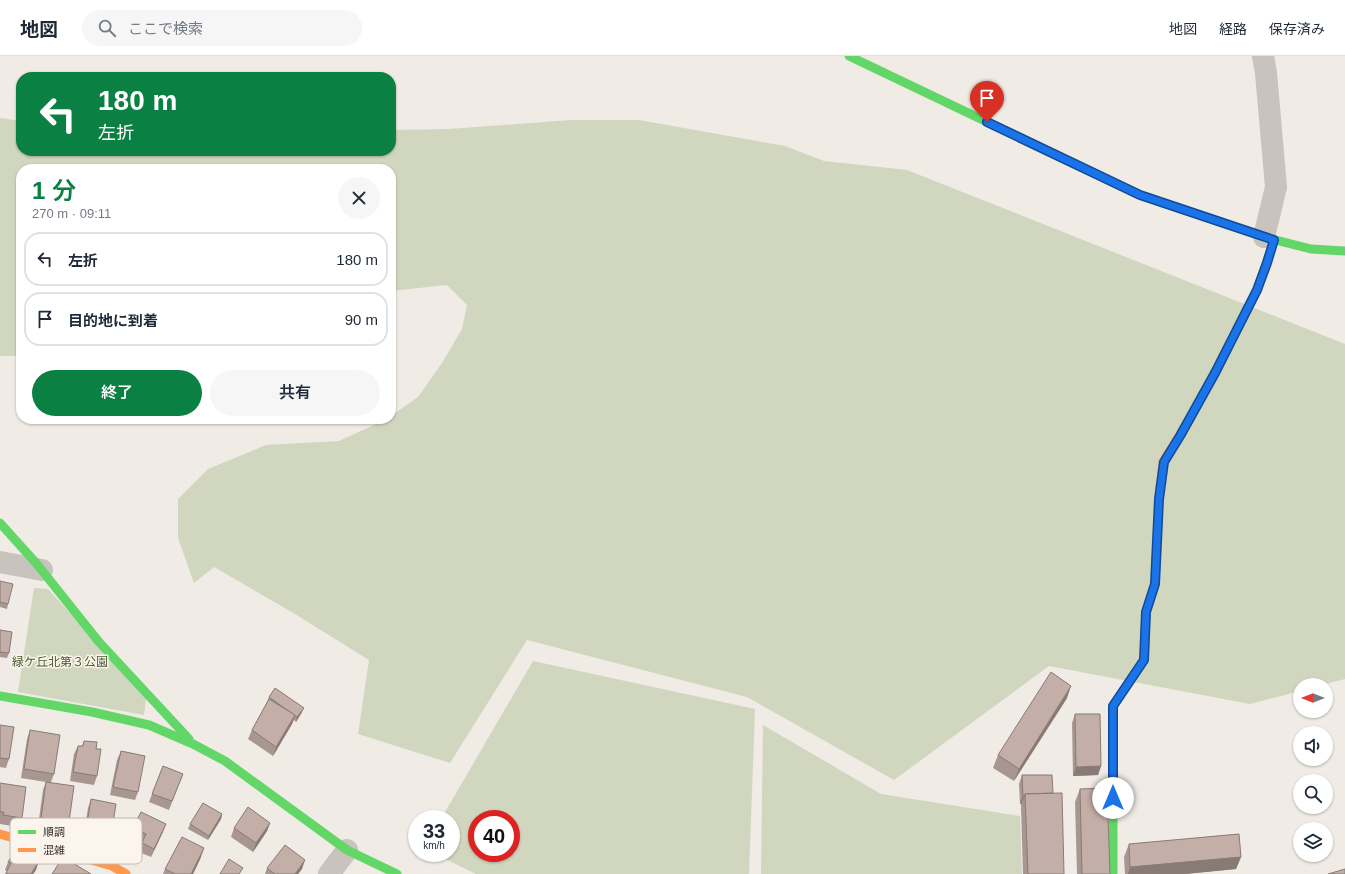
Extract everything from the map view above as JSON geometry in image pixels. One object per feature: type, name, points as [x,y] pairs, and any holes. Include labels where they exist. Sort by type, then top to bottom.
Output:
[{"type":"street","points":[[849,56],[1140,195],[1269,238],[1311,249],[1345,252]]},
{"type":"street","points":[[1113,874],[1113,706],[1144,660],[1146,612],[1155,584],[1159,499],[1164,462],[1188,422],[1221,361],[1253,297],[1267,263],[1276,187],[1266,73],[1263,56]]},
{"type":"street","points":[[0,523],[42,570],[99,642],[193,744]]},
{"type":"street","points":[[0,562],[42,570]]},
{"type":"street","points":[[0,696],[92,712],[149,725],[193,744],[225,761],[347,850],[397,874]]},
{"type":"street","points":[[0,834],[10,837]]},
{"type":"street","points":[[329,874],[347,850]]},
{"type":"street","points":[[93,864],[115,871]]},
{"type":"green space","points":[[0,118],[16,120],[16,156],[396,156],[396,130],[449,129],[571,120],[639,120],[785,146],[824,161],[907,170],[1345,344],[1345,679],[1333,682],[1333,678],[1293,678],[1293,693],[1250,704],[1049,666],[894,780],[747,697],[527,640],[450,763],[358,734],[369,660],[295,614],[214,567],[194,583],[178,538],[178,499],[208,469],[266,445],[339,441],[376,424],[396,424],[396,412],[418,397],[442,363],[462,329],[467,305],[447,285],[396,290],[396,164],[16,164],[16,356],[0,356]]},
{"type":"green space","name":"緑ケ丘北第３公園","points":[[34,588],[48,589],[146,697],[144,715],[18,692]]},
{"type":"green space","points":[[533,661],[755,709],[749,874],[476,874],[451,862],[460,862],[460,810],[446,810]]},
{"type":"green space","points":[[763,725],[881,794],[1020,816],[1022,874],[761,874]]},
{"type":"building","points":[[0,581],[13,584],[8,604],[0,602]]},
{"type":"building","points":[[0,630],[12,632],[9,653],[0,652]]},
{"type":"building","points":[[1051,672],[1071,686],[1019,769],[998,755]]},
{"type":"building","points":[[275,688],[304,708],[297,717],[269,697]]},
{"type":"building","points":[[269,699],[295,715],[276,747],[252,730]]},
{"type":"building","points":[[1075,714],[1100,714],[1101,766],[1076,767]]},
{"type":"building","points":[[0,725],[14,727],[9,759],[0,758]]},
{"type":"building","points":[[30,730],[60,735],[54,774],[24,769]]},
{"type":"building","points":[[84,741],[97,742],[96,749],[101,749],[97,776],[73,772],[78,746],[83,746]]},
{"type":"building","points":[[121,751],[145,756],[138,792],[113,787]]},
{"type":"building","points":[[163,766],[183,774],[172,801],[152,794]]},
{"type":"building","points":[[1022,775],[1052,775],[1053,793],[1025,794],[1025,796],[1023,796]]},
{"type":"building","points":[[46,782],[74,786],[70,818],[41,818]]},
{"type":"building","points":[[0,783],[26,787],[22,818],[3,815],[4,812],[0,812]]},
{"type":"building","points":[[1107,788],[1110,874],[1082,874],[1080,789]]},
{"type":"building","points":[[1062,793],[1064,874],[1028,874],[1025,794]]},
{"type":"building","points":[[91,799],[116,804],[114,818],[88,818]]},
{"type":"building","points":[[203,803],[222,814],[209,836],[190,824]]},
{"type":"building","points":[[248,807],[270,823],[256,843],[234,828]]},
{"type":"building","points":[[141,812],[166,824],[154,849],[142,843],[146,834],[142,832],[142,818],[138,818]]},
{"type":"building","points":[[1239,834],[1241,857],[1130,867],[1129,844]]},
{"type":"building","points":[[182,837],[204,848],[191,874],[175,874],[165,869]]},
{"type":"building","points":[[285,845],[305,860],[295,874],[275,874],[267,868]]},
{"type":"building","points":[[229,859],[243,868],[239,874],[220,874]]},
{"type":"building","points":[[10,864],[37,864],[31,874],[6,873]]},
{"type":"building","points":[[58,864],[75,864],[91,874],[52,874]]},
{"type":"building","points":[[1345,869],[1345,874],[1328,874]]},
{"type":"traffic: fast","points":[[849,56],[1140,195],[1264,237],[1311,249],[1345,251]]},
{"type":"traffic: fast","points":[[1188,422],[1257,290],[1274,240]]},
{"type":"traffic: fast","points":[[0,523],[36,563],[99,642],[189,739]]},
{"type":"traffic: fast","points":[[1113,874],[1113,706],[1144,660],[1146,612],[1155,584],[1157,543]]},
{"type":"traffic: fast","points":[[0,696],[92,712],[149,725],[193,744],[225,761],[347,850],[397,874]]},
{"type":"traffic: slow","points":[[1157,543],[1159,499],[1163,462],[1188,422]]},
{"type":"traffic: slow","points":[[0,834],[10,837]]},
{"type":"traffic: slow","points":[[105,864],[112,866],[126,874]]},
{"type":"route","points":[[987,122],[1140,195],[1274,240],[1257,290],[1215,373],[1164,462],[1159,499],[1155,584],[1146,612],[1144,660],[1113,706],[1113,798]]}]
